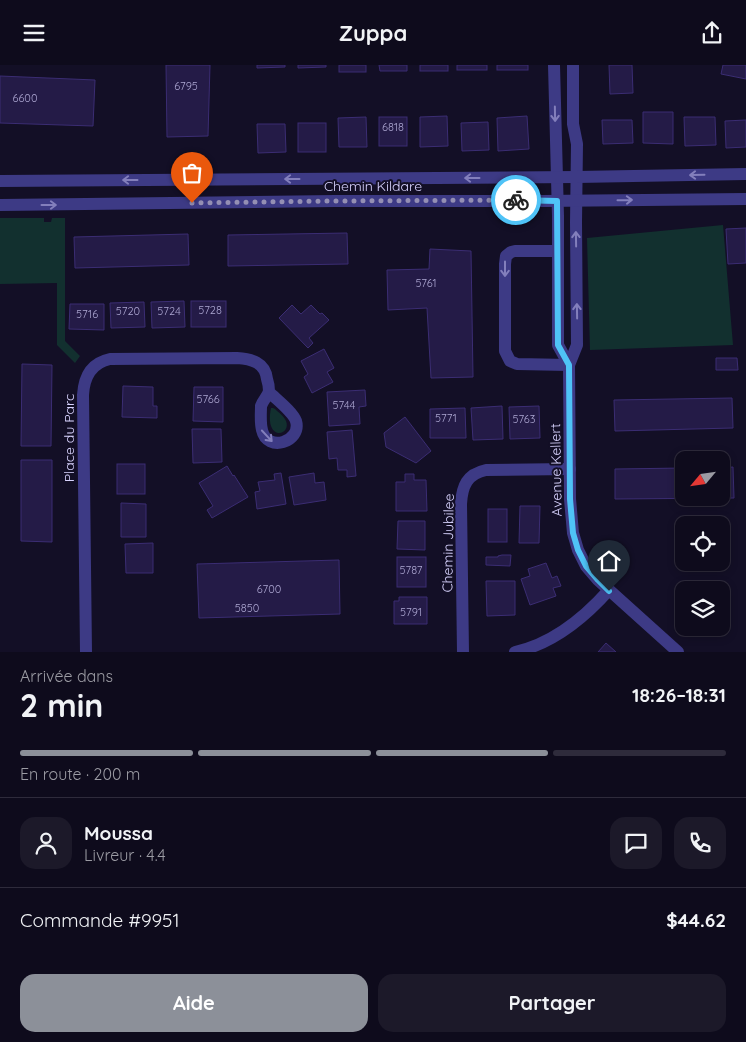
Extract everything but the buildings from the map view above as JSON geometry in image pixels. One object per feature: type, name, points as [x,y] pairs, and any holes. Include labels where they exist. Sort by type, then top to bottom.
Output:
[{"type":"street","name":"Avenue Kellert","points":[[554,65],[558,345],[569,365]]},
{"type":"street","name":"Avenue Kellert","points":[[572,65],[573,124],[577,144],[578,345],[569,365],[571,512],[575,542],[582,559],[591,572],[609,591],[678,652]]},
{"type":"street","name":"Chemin Kildare","points":[[0,181],[746,174]]},
{"type":"street","name":"Chemin Kildare","points":[[0,205],[746,199]]},
{"type":"street","points":[[557,251],[515,251],[506,255],[505,351],[510,361],[517,365],[569,365]]},
{"type":"street","name":"Place du Parc","points":[[86,652],[83,395],[84,381],[90,371],[99,363],[110,359],[245,359],[252,360],[262,366],[266,374],[269,392]]},
{"type":"street","name":"Chemin Jubilee","points":[[462,652],[461,504],[463,488],[475,474],[486,470],[570,469]]},
{"type":"street","points":[[515,652],[537,646],[555,636],[592,609],[609,591]]},
{"type":"green space","points":[[0,218],[44,218],[44,222],[51,222],[52,218],[65,218],[65,341],[80,356],[75,363],[57,345],[57,283],[0,284]]},
{"type":"green space","points":[[723,225],[733,345],[590,350],[587,238]]},
{"type":"green space","points":[[271,408],[275,409],[286,421],[287,426],[282,432],[274,431],[271,426]]},
{"type":"way so far","points":[[192,203],[516,200]]},
{"type":"route","points":[[516,200],[557,201],[558,345],[569,365],[570,499],[572,523],[575,542],[582,559],[591,572],[609,591]]}]
